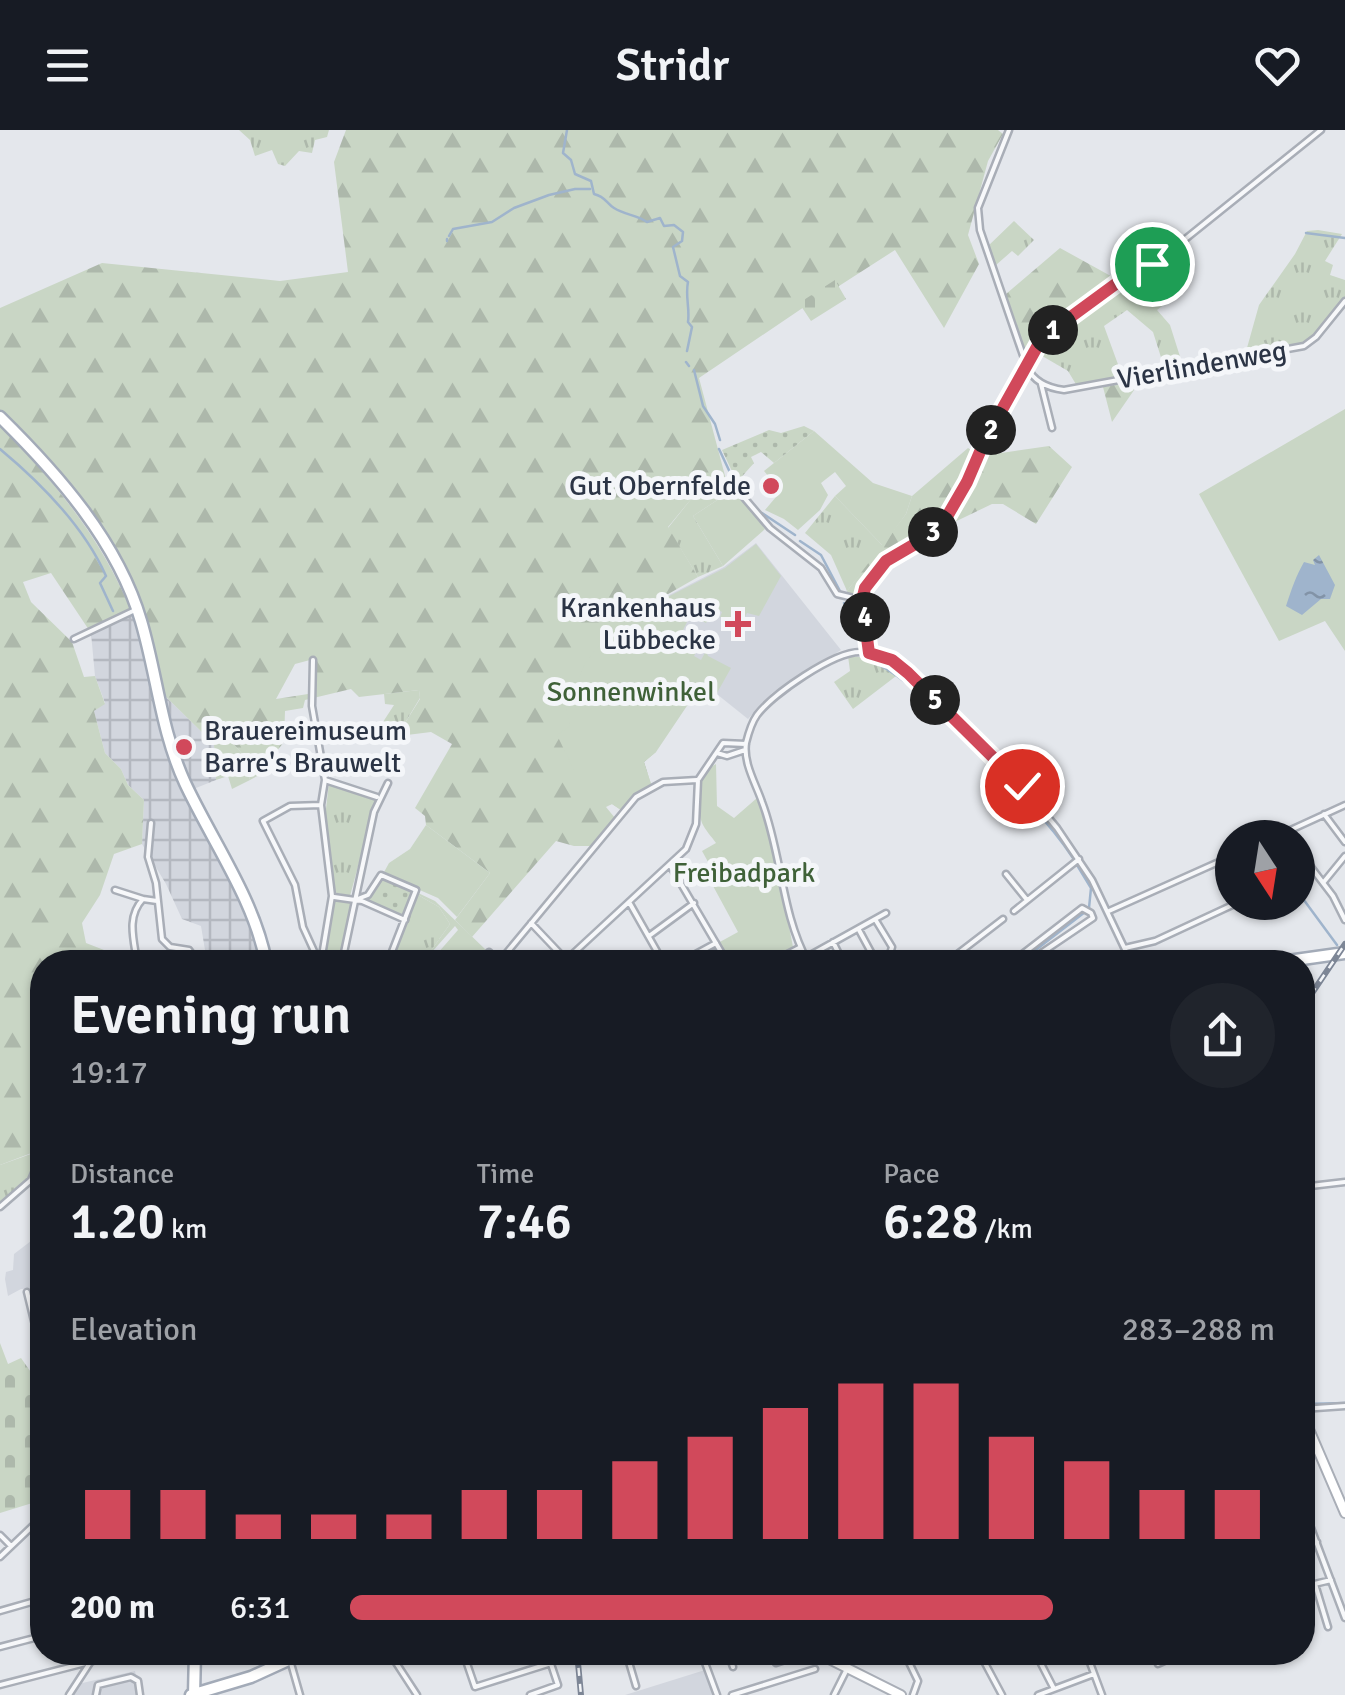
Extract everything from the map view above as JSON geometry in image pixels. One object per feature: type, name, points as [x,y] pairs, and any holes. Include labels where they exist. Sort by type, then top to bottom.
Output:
[{"type":"main road","points":[[0,417],[54,476],[120,568],[138,610],[175,758],[253,919],[262,950]]},
{"type":"main road","points":[[1315,957],[1342,953]]},
{"type":"main road","points":[[1315,1442],[1345,1513]]},
{"type":"main road","points":[[196,1665],[197,1694],[237,1683],[278,1665]]},
{"type":"main road","points":[[837,1665],[901,1695]]},
{"type":"street","points":[[1009,130],[978,208],[980,230],[1027,367],[1040,383],[1052,428]]},
{"type":"street","points":[[869,653],[862,600],[872,574],[945,520],[1042,338],[1117,283],[1152,264],[1320,130]]},
{"type":"street","name":"Vierlindenweg","points":[[1040,383],[1064,390],[1304,346],[1345,301]]},
{"type":"street","points":[[735,487],[770,528],[820,568],[837,594],[862,600]]},
{"type":"street","points":[[74,639],[138,610]]},
{"type":"street","points":[[796,950],[800,948],[776,842],[750,770],[746,747],[758,714],[791,686],[840,656],[869,653],[892,660],[1031,796],[1079,859],[1125,948],[1154,941],[1215,913]]},
{"type":"street","points":[[314,660],[312,706],[326,780],[321,804],[332,896],[322,950]]},
{"type":"street","points":[[579,950],[686,849],[694,832],[698,780],[725,742],[746,747]]},
{"type":"street","points":[[717,753],[727,756],[746,747]]},
{"type":"street","points":[[326,780],[378,798]]},
{"type":"street","points":[[509,950],[636,797],[662,782],[698,780]]},
{"type":"street","points":[[344,950],[378,798],[388,783]]},
{"type":"street","points":[[315,950],[304,926],[295,886],[263,821],[290,806],[321,804]]},
{"type":"street","points":[[1313,820],[1345,805]]},
{"type":"street","points":[[1324,814],[1345,842]]},
{"type":"street","points":[[151,823],[148,857],[165,944],[189,950]]},
{"type":"street","points":[[1324,883],[1345,856]]},
{"type":"street","points":[[1014,911],[1079,859]]},
{"type":"street","points":[[670,864],[720,950]]},
{"type":"street","points":[[1108,911],[1215,864]]},
{"type":"street","points":[[1315,872],[1345,920]]},
{"type":"street","points":[[1006,874],[1027,900]]},
{"type":"street","points":[[354,899],[368,895],[381,875],[416,890],[393,950]]},
{"type":"street","points":[[115,890],[157,901]]},
{"type":"street","points":[[332,896],[354,899],[404,920]]},
{"type":"street","points":[[136,950],[132,914],[143,899]]},
{"type":"street","points":[[630,902],[657,950]]},
{"type":"street","points":[[649,936],[694,903]]},
{"type":"street","points":[[1028,950],[1082,908],[1091,913],[1093,918],[1046,950]]},
{"type":"street","points":[[821,950],[886,912]]},
{"type":"street","points":[[875,919],[891,950]]},
{"type":"street","points":[[963,950],[1003,919]]},
{"type":"street","points":[[530,924],[555,950]]},
{"type":"street","points":[[858,928],[870,950]]},
{"type":"street","points":[[833,942],[837,950]]},
{"type":"street","points":[[703,950],[716,943]]},
{"type":"street","points":[[0,1207],[30,1181]]},
{"type":"street","points":[[1315,1185],[1345,1182]]},
{"type":"street","points":[[27,1292],[30,1304]]},
{"type":"street","points":[[1315,1409],[1345,1406]]},
{"type":"street","points":[[0,1558],[30,1528]]},
{"type":"street","points":[[0,1535],[11,1546]]},
{"type":"street","points":[[1315,1537],[1345,1618]]},
{"type":"street","points":[[1328,1627],[1315,1584],[1331,1580]]},
{"type":"street","points":[[0,1611],[30,1602]]},
{"type":"street","points":[[0,1647],[30,1639]]},
{"type":"street","points":[[0,1685],[80,1665]]},
{"type":"street","points":[[70,1695],[90,1665]]},
{"type":"street","points":[[291,1665],[300,1695]]},
{"type":"street","points":[[399,1665],[417,1695]]},
{"type":"street","points":[[467,1665],[475,1687],[545,1665]]},
{"type":"street","points":[[530,1695],[558,1685],[552,1665]]},
{"type":"street","points":[[630,1665],[636,1686]]},
{"type":"street","points":[[708,1665],[717,1695]]},
{"type":"street","points":[[910,1665],[918,1682],[912,1695]]},
{"type":"street","points":[[986,1665],[1002,1695]]},
{"type":"street","points":[[1042,1665],[1053,1688]]},
{"type":"street","points":[[1091,1665],[1102,1695]]},
{"type":"street","points":[[732,1695],[815,1668]]},
{"type":"street","points":[[838,1694],[846,1670]]},
{"type":"street","points":[[1038,1695],[1094,1674]]},
{"type":"street","points":[[79,1682],[95,1688],[131,1677],[138,1681],[140,1695]]},
{"type":"street","points":[[95,1688],[96,1695]]},
{"type":"shaded area","name":"Krankenhaus Lübbecke","points":[[756,543],[841,650],[772,693],[748,719],[703,683],[642,609],[724,567]]},
{"type":"shaded area","points":[[141,608],[163,694],[214,744],[216,780],[186,792],[251,922],[259,950],[205,950],[201,926],[182,919],[142,844],[144,800],[105,753],[94,711],[105,703],[95,676],[91,633]]},
{"type":"shaded area","points":[[30,1242],[30,1289],[8,1296],[6,1272],[13,1270],[14,1254]]},
{"type":"shaded area","points":[[705,1670],[714,1695],[625,1695]]},
{"type":"shaded area","points":[[135,1671],[140,1695],[70,1695],[78,1684]]},
{"type":"green space","points":[[239,130],[329,130],[327,137],[315,140],[312,153],[299,151],[285,166],[278,164],[272,150],[255,156],[250,140]]},
{"type":"green space","points":[[346,130],[998,130],[1003,134],[988,161],[968,235],[979,264],[944,328],[895,250],[839,286],[838,298],[807,305],[699,378],[728,487],[718,492],[707,480],[668,527],[698,577],[642,609],[669,640],[656,752],[644,762],[651,784],[637,792],[621,810],[612,804],[606,807],[615,818],[592,846],[556,841],[472,937],[455,920],[490,873],[426,825],[425,816],[415,808],[452,744],[431,732],[407,735],[400,731],[420,699],[419,690],[359,697],[351,689],[305,700],[303,708],[285,711],[284,742],[272,757],[276,766],[250,780],[244,756],[226,735],[214,744],[163,694],[123,565],[0,411],[0,308],[102,263],[280,281],[348,272],[334,162]],"holes":[[[310,660],[308,694],[276,699],[295,664]]]},
{"type":"green space","points":[[1014,221],[1034,240],[1018,256],[1012,251],[996,265],[987,247]]},
{"type":"green space","points":[[1307,231],[1342,234],[1325,261],[1333,265],[1330,275],[1345,280],[1345,298],[1315,336],[1303,344],[1245,355],[1259,305]]},
{"type":"green space","points":[[1060,248],[1118,280],[1040,337],[1027,355],[1006,294]]},
{"type":"green space","points":[[1161,276],[1179,293],[1157,310],[1170,325],[1183,366],[1165,370],[1153,332],[1127,310],[1104,326],[1123,378],[1077,386],[1068,371],[1037,353],[1043,339],[1119,285],[1140,300]]},
{"type":"green space","points":[[835,280],[846,299],[811,321],[799,303]]},
{"type":"green space","points":[[1141,380],[1112,422],[1103,387]]},
{"type":"green space","points":[[1345,409],[1345,651],[1325,621],[1279,641],[1199,494]]},
{"type":"green space","points":[[0,425],[75,513],[106,560],[132,613],[91,633],[51,573],[23,582],[31,602],[72,642],[84,677],[95,676],[105,704],[94,711],[105,753],[144,800],[142,844],[114,854],[100,895],[82,923],[86,943],[104,950],[30,950],[30,1154],[0,1165]]},
{"type":"green space","points":[[804,426],[814,431],[774,463],[761,452],[751,457],[754,463],[737,482],[722,450],[769,430],[781,433]]},
{"type":"green space","points":[[814,431],[873,483],[912,496],[906,514],[883,546],[835,496],[846,486],[835,472],[821,483],[828,495],[820,510],[798,530],[765,510],[781,491],[764,471]]},
{"type":"green space","points":[[1049,446],[1072,467],[1036,524],[1003,504],[992,504],[886,555],[872,568],[858,596],[848,595],[847,591],[906,514],[912,496],[968,448],[981,456]]},
{"type":"green space","points":[[707,479],[718,492],[728,487],[731,491],[693,516],[723,566],[698,577],[668,528]]},
{"type":"green space","points":[[731,491],[736,498],[742,497],[765,529],[723,566],[693,516]]},
{"type":"green space","points":[[835,496],[883,546],[847,591],[831,555],[805,533]]},
{"type":"green space","name":"Sonnenwinkel","points":[[756,544],[781,576],[759,616],[747,613],[739,628],[720,617],[722,612],[715,608],[706,623],[688,613],[683,620],[687,622],[683,630],[702,641],[694,656],[701,660],[706,651],[708,656],[731,668],[717,693],[703,682],[656,752],[644,762],[651,784],[637,792],[621,810],[609,805],[574,770],[557,735],[570,726],[566,707],[585,663],[616,623],[725,568]]},
{"type":"green space","points":[[848,656],[876,661],[900,673],[853,709],[834,682],[850,671]]},
{"type":"green space","points":[[419,690],[420,698],[400,731],[383,722],[394,705],[385,704],[384,694]]},
{"type":"green space","points":[[226,735],[244,756],[250,780],[232,789],[228,776],[216,780],[214,744]]},
{"type":"green space","name":"Freibadpark","points":[[716,764],[717,806],[734,818],[757,798],[775,855],[793,947],[787,950],[722,950],[718,943],[738,932],[706,873],[712,869],[702,851],[716,843],[702,823],[699,807],[702,782]]},
{"type":"green space","points":[[329,783],[376,800],[350,896],[333,892],[325,817]]},
{"type":"green space","points":[[426,825],[490,873],[457,917],[438,898],[383,874],[389,863],[410,849]]},
{"type":"green space","points":[[381,878],[413,891],[403,918],[366,901]]},
{"type":"green space","points":[[416,892],[435,901],[486,950],[440,950],[458,930],[455,926],[432,950],[450,924],[439,907],[418,895],[398,950],[394,950]]},
{"type":"green space","points":[[418,895],[439,907],[450,924],[432,950],[397,950]]},
{"type":"green space","points":[[350,901],[352,907],[343,950],[326,950],[333,903]]},
{"type":"green space","points":[[30,1154],[30,1177],[0,1202],[0,1165]]},
{"type":"green space","points":[[0,1343],[8,1364],[21,1358],[30,1371],[30,1504],[0,1513]]},
{"type":"water","points":[[1319,555],[1335,585],[1330,599],[1321,599],[1302,615],[1286,606],[1304,562],[1315,565],[1313,560]]},
{"type":"waterway","points":[[567,130],[563,153],[571,160],[575,174],[591,181],[594,194],[622,212],[647,222],[660,218],[664,226],[674,225],[683,232],[682,241],[673,247],[680,276],[688,282],[688,322],[692,327],[687,351]]},
{"type":"waterway","points":[[449,236],[453,229],[492,222],[514,208],[549,195],[590,189]]},
{"type":"waterway","points":[[1306,233],[1345,238]]},
{"type":"waterway","points":[[686,362],[689,366]]},
{"type":"waterway","points":[[694,370],[703,406],[720,440]]},
{"type":"waterway","points":[[0,449],[46,491],[86,540],[106,576],[100,583],[113,611]]},
{"type":"waterway","points":[[719,449],[734,481]]},
{"type":"waterway","points":[[762,513],[795,535]]},
{"type":"waterway","points":[[800,541],[821,555],[841,593]]},
{"type":"waterway","points":[[844,603],[863,639]]},
{"type":"waterway","points":[[864,658],[892,672],[917,692],[1034,809],[1073,858]]},
{"type":"waterway","points":[[1077,865],[1091,888],[1089,908]]},
{"type":"waterway","points":[[1036,950],[1085,912]]},
{"type":"waterway","points":[[1315,915],[1337,945]]},
{"type":"waterway","points":[[1315,1404],[1345,1403]]},
{"type":"railway","points":[[1315,989],[1345,944]]},
{"type":"railway","points":[[578,1665],[581,1695]]},
{"type":"place","name":"Gut Obernfelde","points":[[771,486]]},
{"type":"place","name":"Krankenhaus Lübbecke","points":[[738,624]]},
{"type":"place","name":"Brauereimuseum Barre's Brauwelt","points":[[184,747]]},
{"type":"route","points":[[1022,786],[908,673],[892,660],[869,653],[862,600],[872,574],[902,549],[937,530],[952,510],[985,440],[1042,338],[1117,283],[1152,264]]}]
